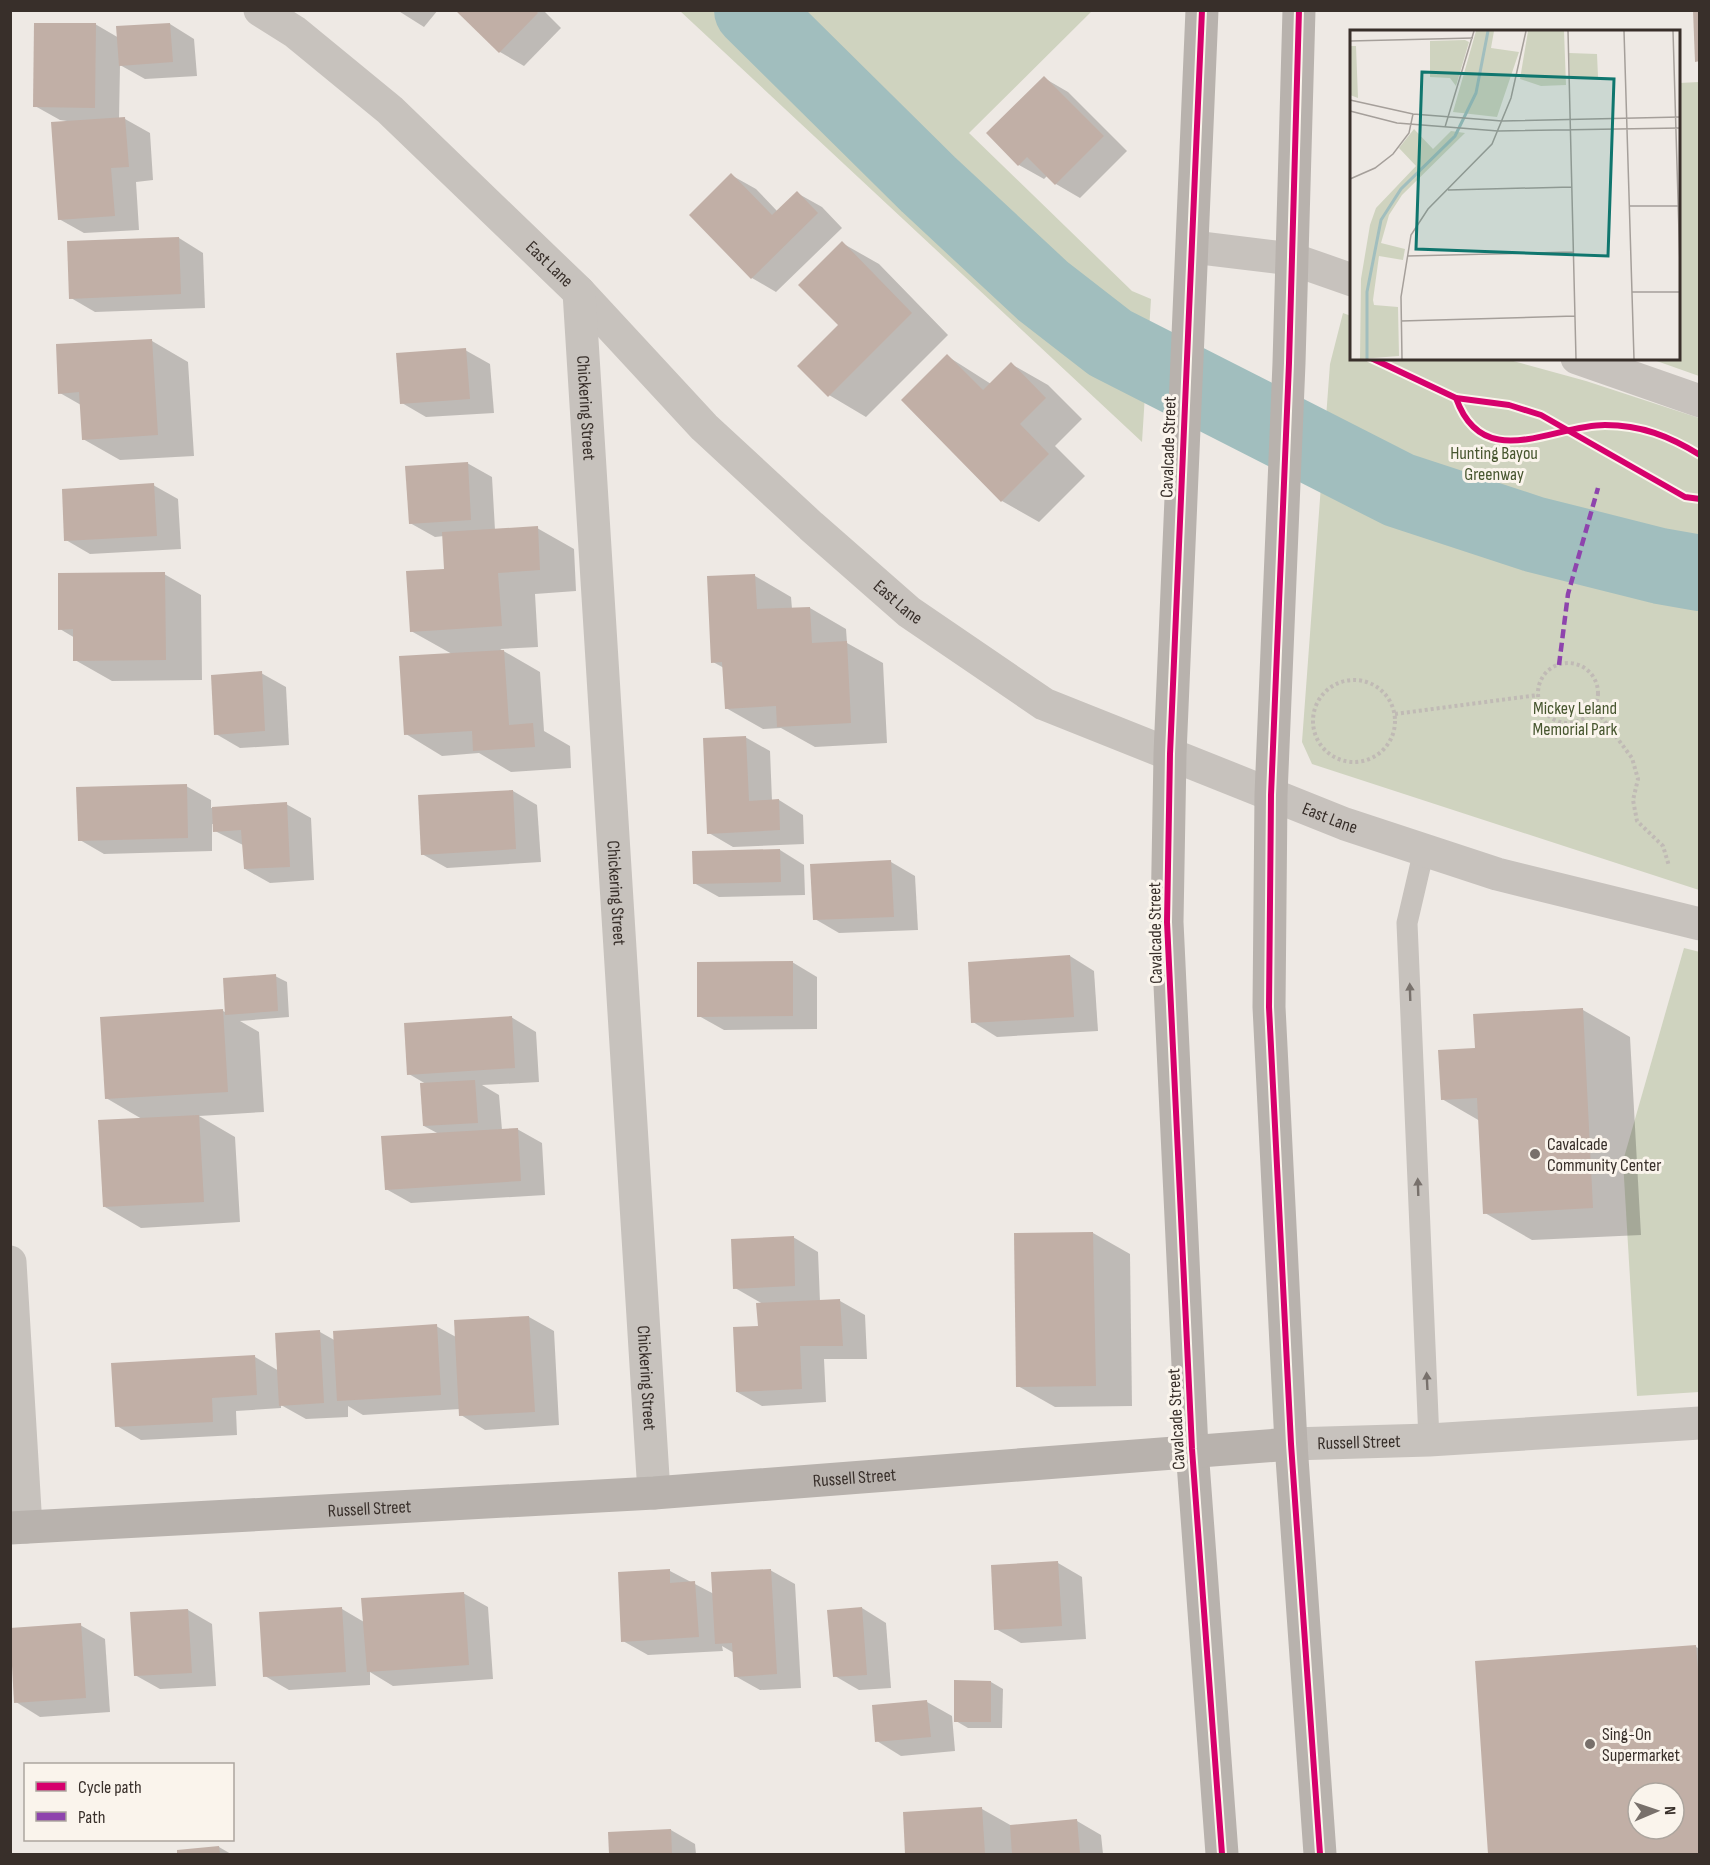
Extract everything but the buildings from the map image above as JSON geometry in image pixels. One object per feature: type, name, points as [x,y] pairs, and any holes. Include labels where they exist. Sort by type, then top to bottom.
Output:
[{"type":"main road","name":"Cavalcade Street","points":[[1202,10],[1170,754],[1167,922],[1192,1449],[1222,1854]]},
{"type":"main road","points":[[1299,10],[1289,363],[1272,795],[1269,1007],[1291,1443],[1320,1854]]},
{"type":"main road","name":"Russell Street","points":[[18,1528],[654,1493],[1291,1443]]},
{"type":"street","name":"East Lane","points":[[260,10],[294,32],[390,110],[579,292],[704,427],[909,612],[1044,704],[1272,795],[1424,850],[1497,874],[1700,924]]},
{"type":"street","points":[[1193,247],[1292,259],[1350,279]]},
{"type":"street","name":"Chickering Street","points":[[579,292],[654,1493]]},
{"type":"street","points":[[1583,360],[1700,401]]},
{"type":"street","points":[[10,1262],[18,1528]]},
{"type":"street","name":"Russell Street","points":[[1291,1443],[1429,1440],[1700,1423]]},
{"type":"lane","points":[[1424,850],[1407,923],[1429,1440]]},
{"type":"path","points":[[1559,665],[1579,665],[1596,681],[1598,692],[1594,707],[1582,719],[1565,723],[1546,715],[1538,695],[1539,685],[1549,670],[1559,665]]},
{"type":"path","points":[[1346,680],[1365,681],[1381,690],[1392,703],[1395,714],[1391,742],[1381,753],[1365,762],[1350,763],[1331,756],[1321,747],[1315,735],[1313,717],[1318,700],[1328,689],[1346,680]]},
{"type":"path","points":[[1395,714],[1538,695]]},
{"type":"path","points":[[1594,707],[1632,758],[1638,779],[1633,800],[1637,821],[1663,846],[1669,866]]},
{"type":"green space","points":[[680,11],[1092,11],[969,133],[1132,291],[1151,299],[1142,442]]},
{"type":"green space","points":[[1700,82],[1699,376],[1654,360],[1680,360],[1680,83]]},
{"type":"green space","points":[[1343,313],[1350,316],[1350,360],[1510,360],[1586,381],[1699,418],[1699,890],[1312,764],[1302,742],[1330,364]]},
{"type":"green space","points":[[1684,948],[1700,952],[1699,1392],[1637,1396],[1623,1161]]},
{"type":"waterway","points":[[752,10],[928,184],[1043,291],[1110,343],[1399,490],[1533,534],[1660,566],[1700,573]]},
{"type":"marked path","points":[[1559,665],[1568,594],[1598,488]]},
{"type":"cycle path","points":[[1202,10],[1170,754],[1167,922],[1192,1449],[1222,1854]]},
{"type":"cycle path","points":[[1299,10],[1289,363],[1271,795],[1269,1007],[1291,1444],[1320,1854]]},
{"type":"cycle path","points":[[1375,360],[1456,398],[1509,405],[1541,415],[1685,497],[1700,499]]},
{"type":"cycle path","points":[[1456,398],[1468,421],[1483,434],[1501,440],[1521,440],[1605,425],[1643,429],[1677,442],[1700,455]]},
{"type":"place","name":"Cavalcade Community Center","points":[[1535,1154]]},
{"type":"place","name":"Sing-On Supermarket","points":[[1590,1744]]},
{"type":"park label","name":"Hunting Bayou Greenway","points":[[1494,463]]},
{"type":"park label","name":"Mickey Leland Memorial Park","points":[[1575,718]]}]
